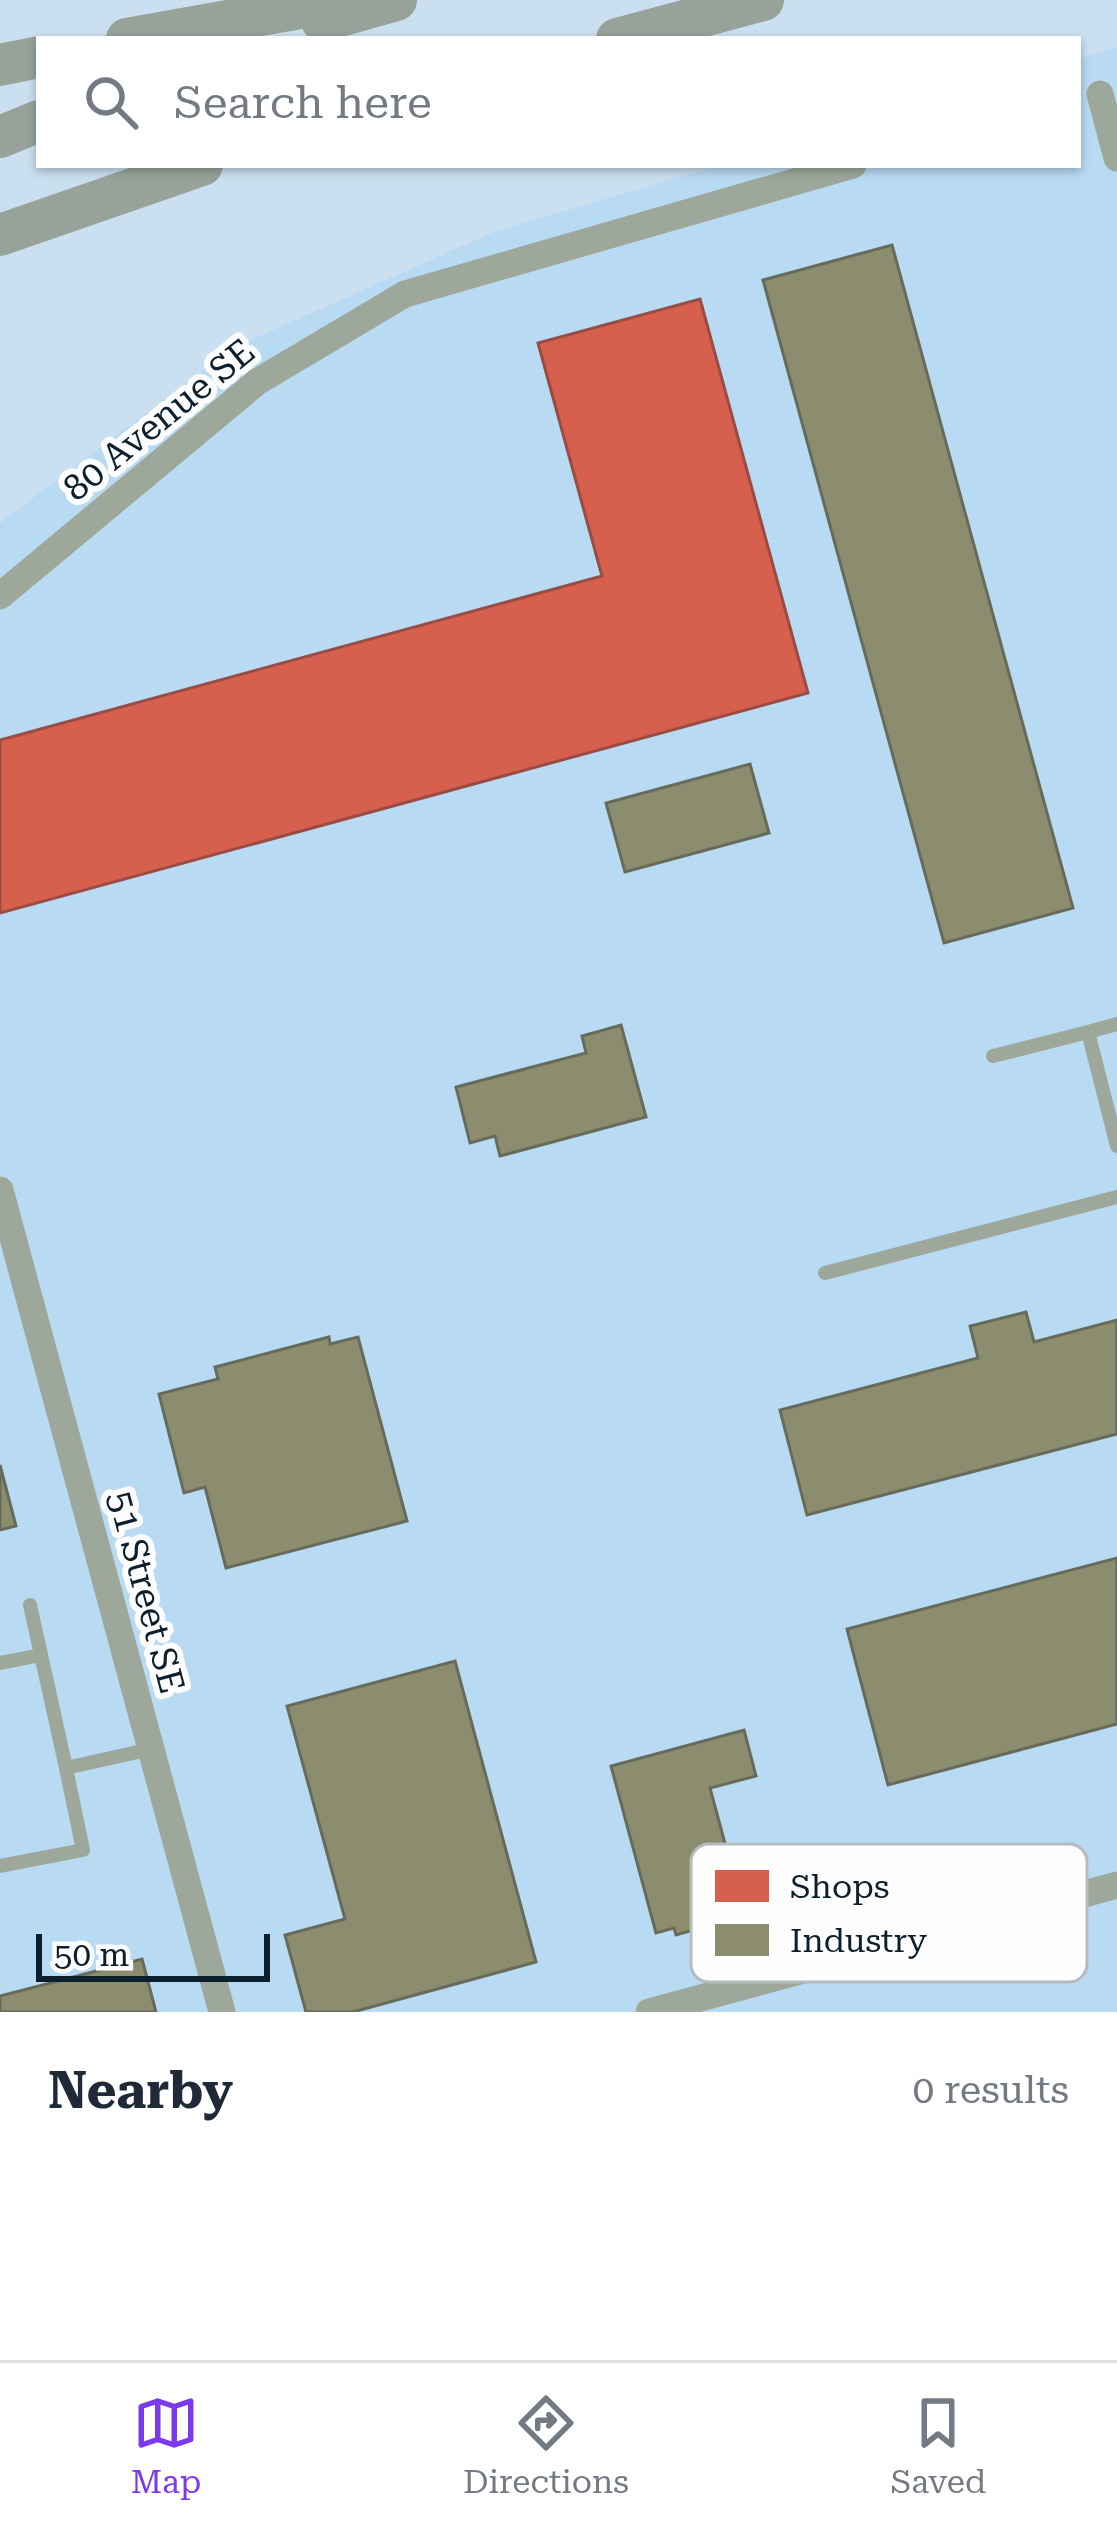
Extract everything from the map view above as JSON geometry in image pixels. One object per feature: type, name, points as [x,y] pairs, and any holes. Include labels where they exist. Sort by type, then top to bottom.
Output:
[{"type":"main road","points":[[145,36],[345,0]]},
{"type":"main road","points":[[267,36],[396,0]]},
{"type":"main road","points":[[628,36],[763,0]]},
{"type":"main road","points":[[0,65],[36,58]]},
{"type":"main road","points":[[0,108],[36,99]]},
{"type":"main road","points":[[0,137],[36,122]]},
{"type":"main road","points":[[0,205],[136,168]]},
{"type":"main road","points":[[0,235],[194,168]]},
{"type":"street","points":[[1098,94],[1117,158]]},
{"type":"street","name":"80 Avenue SE","points":[[0,596],[256,382],[405,294],[844,168]]},
{"type":"street","name":"51 Street SE","points":[[0,1190],[222,2012]]},
{"type":"street","points":[[1087,1893],[1117,1885]]},
{"type":"street","points":[[649,2012],[760,1982]]},
{"type":"lane","points":[[992,1056],[1117,1024]]},
{"type":"lane","points":[[1088,1032],[1117,1146]]},
{"type":"lane","points":[[825,1273],[1117,1196]]},
{"type":"lane","points":[[0,1866],[83,1850],[30,1605]]},
{"type":"lane","points":[[0,1663],[41,1655]]},
{"type":"lane","points":[[66,1768],[151,1749]]},
{"type":"shaded area","points":[[1117,47],[1117,2012],[0,2012],[0,523],[231,349],[494,232],[710,168],[1081,168],[1081,58]]},
{"type":"building: Shops","points":[[700,299],[808,693],[0,913],[0,740],[602,576],[538,343]]},
{"type":"building: Industry","points":[[892,245],[1073,908],[944,943],[763,280]]},
{"type":"building: Industry","points":[[750,764],[769,833],[625,872],[606,803]]},
{"type":"building: Industry","points":[[621,1025],[646,1117],[500,1156],[495,1136],[470,1143],[456,1087],[586,1053],[582,1036]]},
{"type":"building: Industry","points":[[1026,1312],[1034,1342],[1117,1320],[1117,1434],[807,1515],[780,1410],[978,1358],[970,1326]]},
{"type":"building: Industry","points":[[329,1337],[330,1344],[358,1337],[407,1521],[226,1568],[205,1487],[184,1493],[159,1394],[218,1379],[215,1367]]},
{"type":"building: Industry","points":[[0,1465],[16,1526],[0,1530]]},
{"type":"building: Industry","points":[[1117,1558],[1117,1724],[888,1785],[847,1629]]},
{"type":"building: Industry","points":[[455,1661],[536,1962],[353,2012],[306,2012],[285,1935],[345,1919],[287,1706]]},
{"type":"building: Industry","points":[[744,1730],[756,1776],[710,1788],[725,1844],[691,1844],[691,1931],[676,1935],[674,1928],[656,1933],[611,1766]]},
{"type":"building: Industry","points":[[142,1959],[156,2012],[0,2012],[0,1996]]}]
